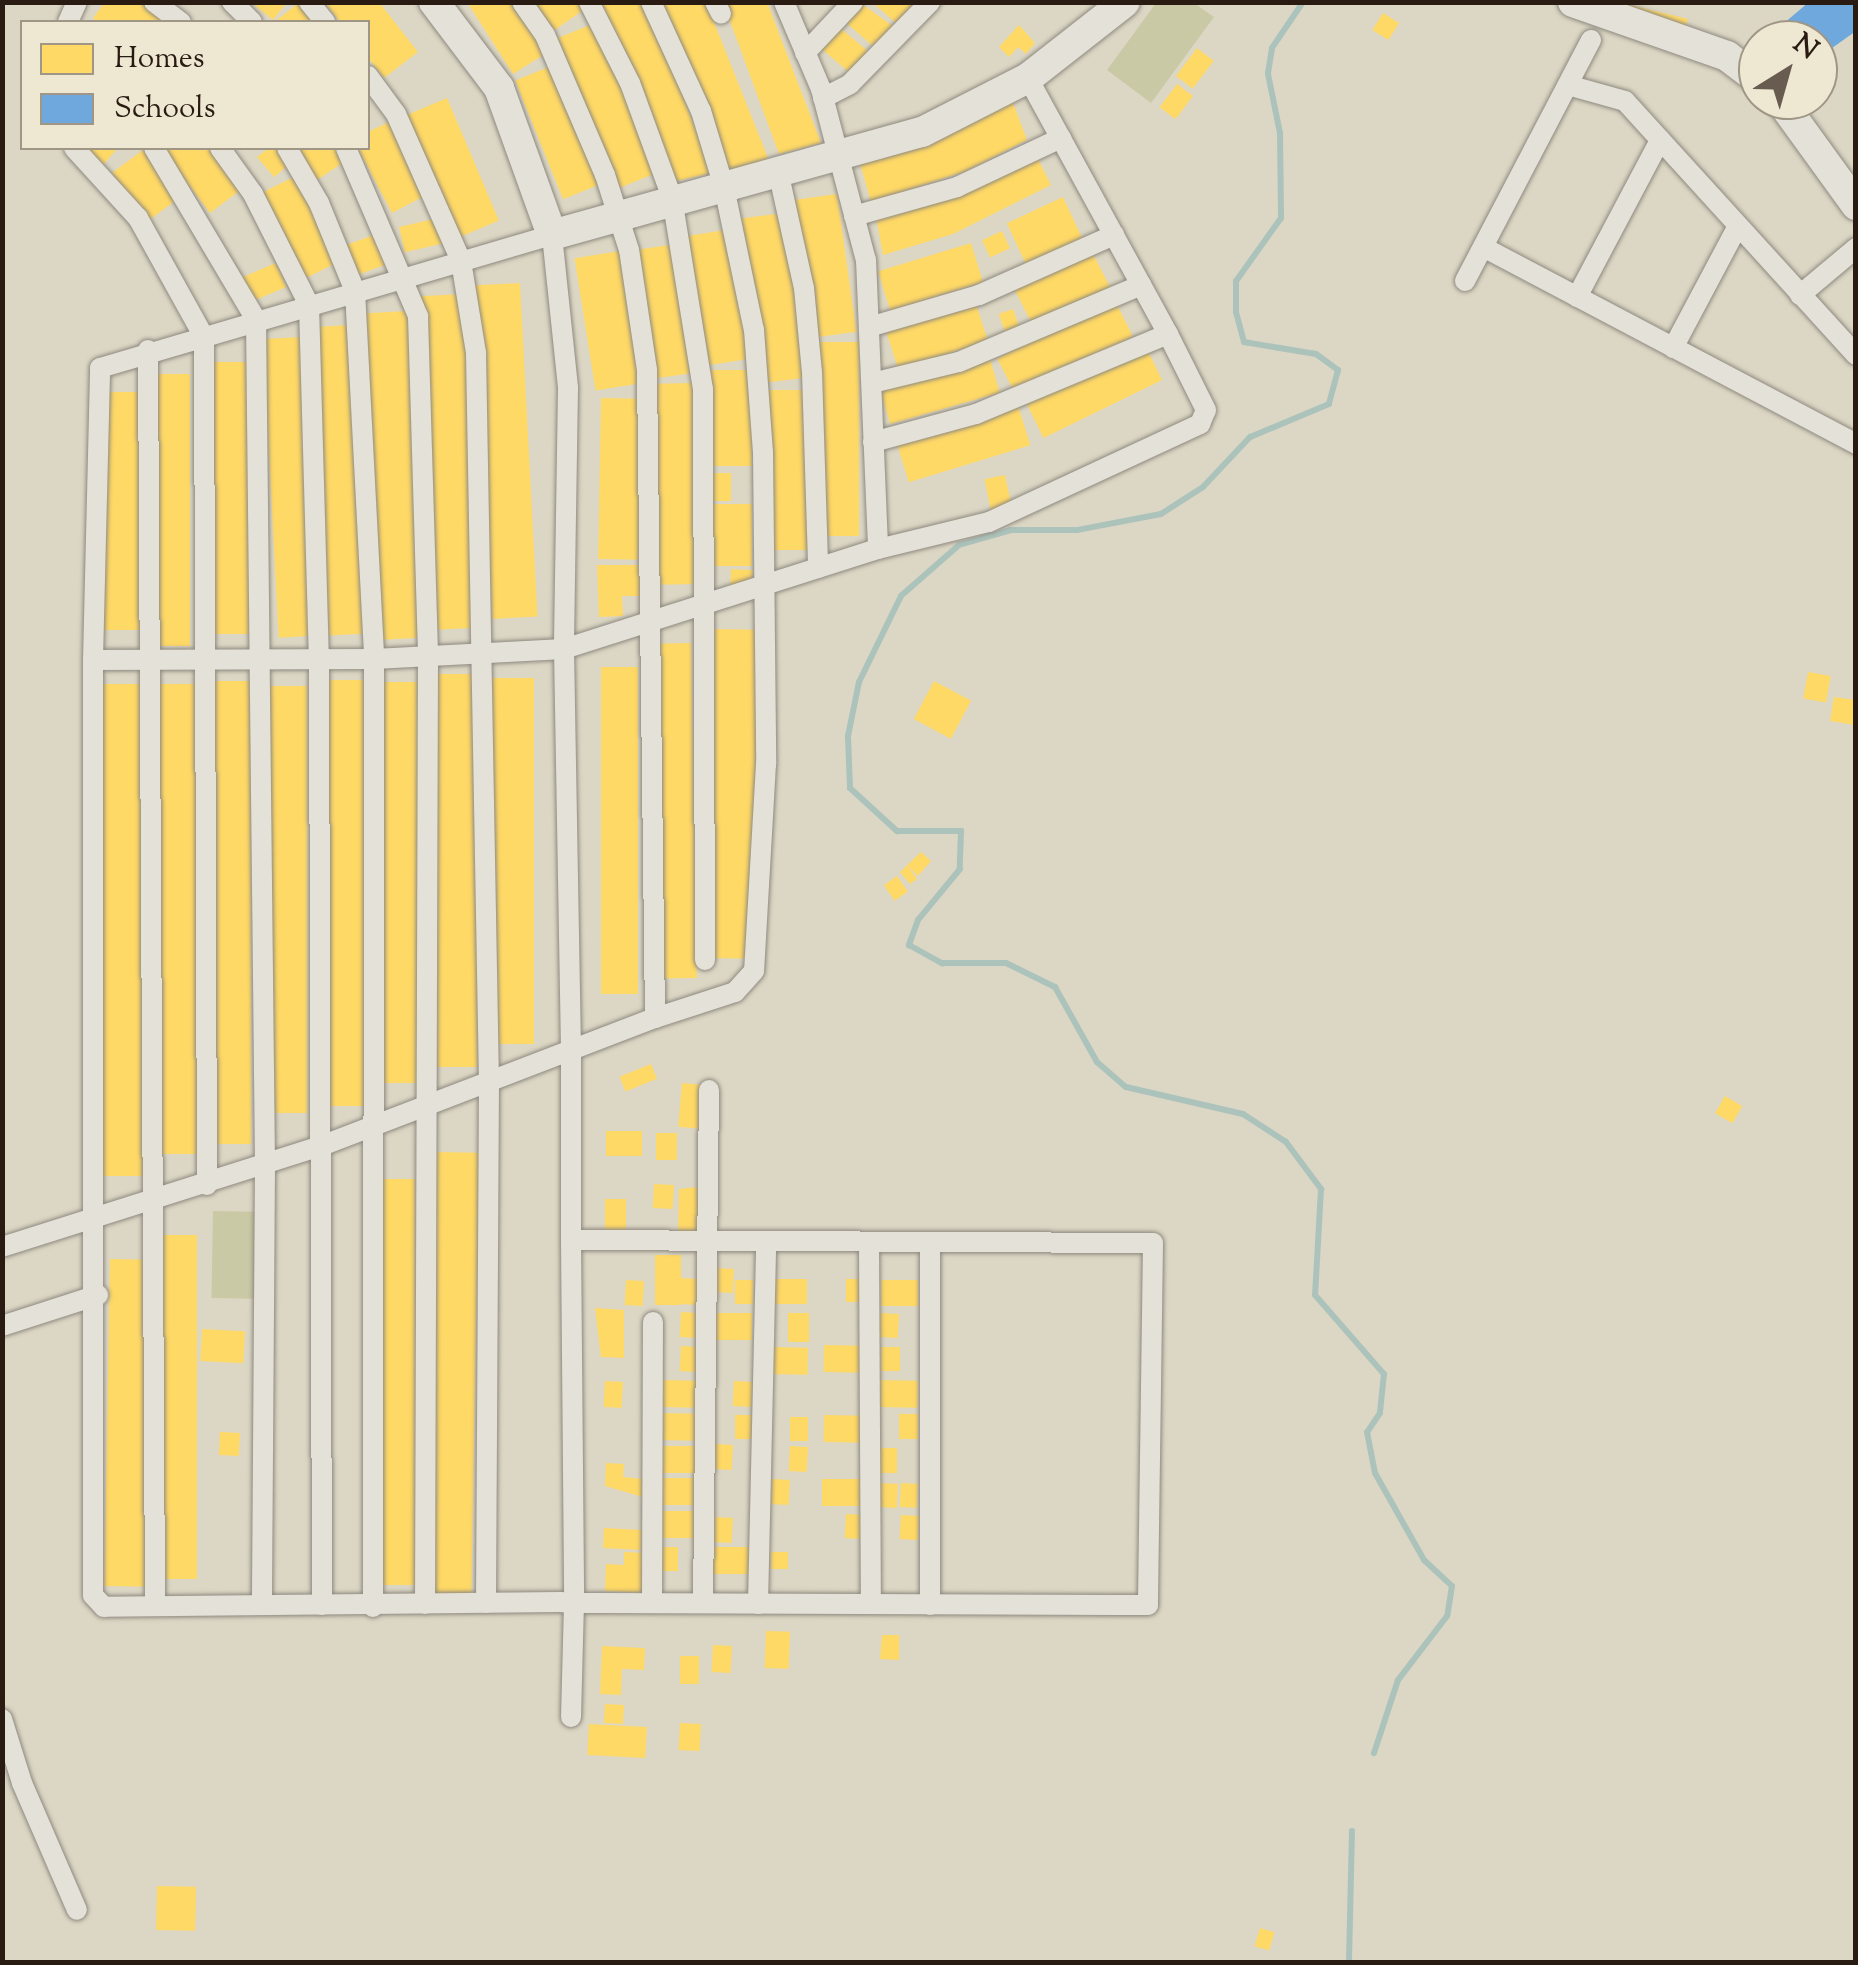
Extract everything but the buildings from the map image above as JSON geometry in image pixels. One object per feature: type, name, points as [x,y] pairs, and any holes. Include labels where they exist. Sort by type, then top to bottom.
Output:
[{"type":"street","points":[[154,2],[178,20]]},
{"type":"street","points":[[232,2],[250,20]]},
{"type":"street","points":[[434,2],[499,88],[552,235],[568,388],[564,649],[571,1050],[571,1716]]},
{"type":"street","points":[[522,2],[544,35],[618,217],[648,370],[655,1018]]},
{"type":"street","points":[[590,2],[630,83],[672,198],[703,389],[707,603],[705,960]]},
{"type":"street","points":[[2,1246],[207,1185],[321,1146],[655,1018],[735,992],[754,971],[766,764],[760,586],[763,452],[754,330],[724,186],[700,110],[651,2]]},
{"type":"street","points":[[784,2],[823,98],[866,260],[878,549]]},
{"type":"street","points":[[805,53],[853,2]]},
{"type":"street","points":[[823,98],[850,84],[930,2]]},
{"type":"street","points":[[571,1240],[1153,1243],[1148,1606],[486,1603],[104,1607],[93,1596],[98,1295],[93,1216],[93,660],[100,368],[148,350],[618,217],[672,198],[922,132],[1028,78],[1125,2]]},
{"type":"street","points":[[1573,2],[1727,56],[1738,64]]},
{"type":"street","points":[[1464,281],[1591,40]]},
{"type":"street","points":[[93,660],[374,660],[564,649],[878,549],[989,522],[1200,424],[1206,410],[1028,78]]},
{"type":"street","points":[[370,79],[396,114],[461,261],[481,414],[489,1082],[486,1603]]},
{"type":"street","points":[[1568,85],[1625,101],[1856,355]]},
{"type":"street","points":[[1794,120],[1856,205]]},
{"type":"street","points":[[854,216],[957,187],[1061,138]]},
{"type":"street","points":[[1577,298],[1660,140]]},
{"type":"street","points":[[76,150],[138,218],[204,337],[207,1185]]},
{"type":"street","points":[[155,150],[256,320],[265,1166],[262,1605]]},
{"type":"street","points":[[221,150],[253,194],[309,305],[319,660],[322,1605]]},
{"type":"street","points":[[288,150],[319,202],[355,291],[374,660],[373,1607]]},
{"type":"street","points":[[347,150],[405,277],[418,316],[428,657],[425,1604]]},
{"type":"street","points":[[778,171],[804,288],[812,372],[818,568]]},
{"type":"street","points":[[1674,348],[1738,226]]},
{"type":"street","points":[[869,327],[979,295],[1114,235]]},
{"type":"street","points":[[1482,247],[1856,444]]},
{"type":"street","points":[[1800,295],[1856,248]]},
{"type":"street","points":[[872,383],[959,362],[1141,286]]},
{"type":"street","points":[[873,442],[976,414],[1168,334]]},
{"type":"street","points":[[148,350],[156,1605]]},
{"type":"street","points":[[703,1604],[709,1090]]},
{"type":"street","points":[[758,1604],[766,1241]]},
{"type":"street","points":[[870,1242],[871,1604]]},
{"type":"street","points":[[930,1242],[930,1604]]},
{"type":"street","points":[[2,1326],[98,1295]]},
{"type":"street","points":[[652,1322],[652,1603]]},
{"type":"street","points":[[2,1719],[12,1784],[77,1910]]},
{"type":"green space","points":[[1156,3],[1194,3],[1214,17],[1151,103],[1107,70]]},
{"type":"green space","points":[[213,1211],[256,1212],[254,1299],[211,1298]]},
{"type":"waterway","points":[[1303,2],[1272,48],[1268,74],[1280,133],[1281,218],[1236,281],[1236,312],[1244,342],[1316,354],[1338,370],[1329,404],[1250,437],[1203,487],[1161,514],[1077,530],[1011,530],[959,545],[901,596],[859,682],[848,736],[850,788],[897,831],[961,831],[960,869],[918,920],[909,945],[942,963],[1006,963],[1055,987],[1097,1062],[1126,1087],[1243,1114],[1286,1142],[1321,1189],[1315,1295],[1384,1374],[1380,1413],[1367,1432],[1375,1473],[1424,1560],[1452,1586],[1447,1616],[1398,1680],[1374,1753]]},
{"type":"waterway","points":[[1702,2],[1719,2]]},
{"type":"waterway","points":[[1349,1962],[1352,1831]]}]
